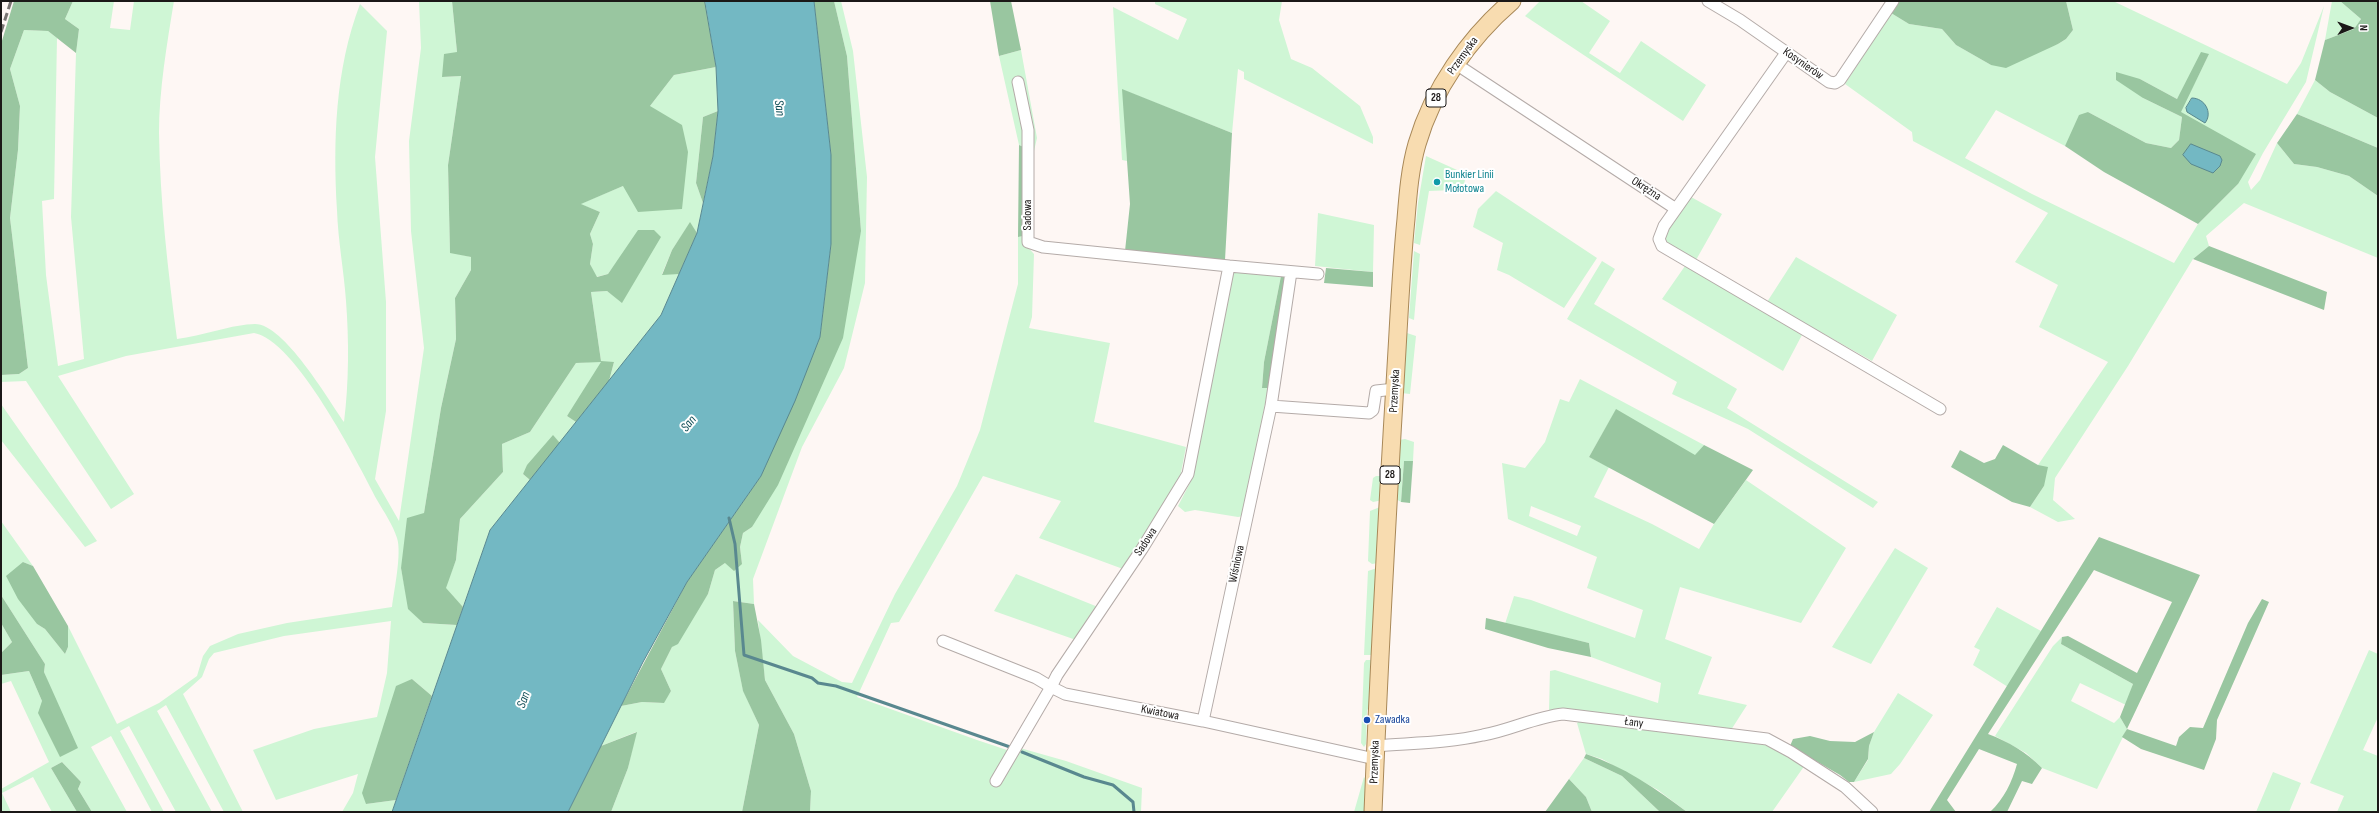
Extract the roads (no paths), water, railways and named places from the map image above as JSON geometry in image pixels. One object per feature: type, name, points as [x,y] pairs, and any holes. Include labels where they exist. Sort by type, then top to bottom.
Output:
[{"type":"main road","name":"Przemyska","points":[[1373,812],[1395,388],[1404,243],[1412,172],[1417,144],[1432,106],[1456,64],[1484,28],[1512,1]]},
{"type":"street","name":"Kosynierów","points":[[1708,1],[1740,20],[1829,82],[1835,83],[1840,80],[1893,1]]},
{"type":"street","points":[[1786,53],[1664,226],[1659,239],[1662,246],[1940,409]]},
{"type":"street","name":"Okrężna","points":[[1456,64],[1676,209]]},
{"type":"street","name":"Sadowa","points":[[1018,82],[1028,130],[1028,242],[1042,247],[1318,274]]},
{"type":"street","name":"Sadowa","points":[[1051,687],[1057,675],[1142,549],[1188,474],[1229,266]]},
{"type":"street","name":"Wiśniowa","points":[[1203,721],[1271,406],[1291,272]]},
{"type":"street","points":[[1271,406],[1369,413],[1373,410],[1376,391],[1395,388]]},
{"type":"street","points":[[943,641],[1036,678],[1051,687],[996,781]]},
{"type":"street","name":"Kwiatowa","points":[[1051,687],[1065,694],[1203,721],[1376,752]]},
{"type":"street","name":"Łany","points":[[1376,752],[1485,735],[1544,716],[1563,714],[1736,734],[1767,739],[1791,752],[1845,787],[1872,812]]},
{"type":"water","name":"San","points":[[705,1],[814,1],[831,155],[831,244],[820,337],[795,401],[761,476],[687,582],[643,662],[568,812],[392,812],[490,530],[661,315],[697,233],[713,156],[718,111],[716,67]]},
{"type":"water","points":[[2192,98],[2201,100],[2204,103],[2208,111],[2205,123],[2187,112],[2186,108]]},
{"type":"water","points":[[2191,144],[2220,156],[2222,160],[2220,166],[2213,173],[2191,164],[2183,155]]},
{"type":"waterway","points":[[729,518],[735,544],[744,655],[812,678],[818,683],[836,686],[1010,747]]},
{"type":"waterway","points":[[1022,752],[1084,777],[1113,785],[1133,802],[1134,812]]},
{"type":"railway","points":[[1,32],[11,1]]},
{"type":"place","name":"Bunkier Linii Mołotowa","points":[[1437,182]]},
{"type":"place","name":"Zawadka","points":[[1367,720]]}]
